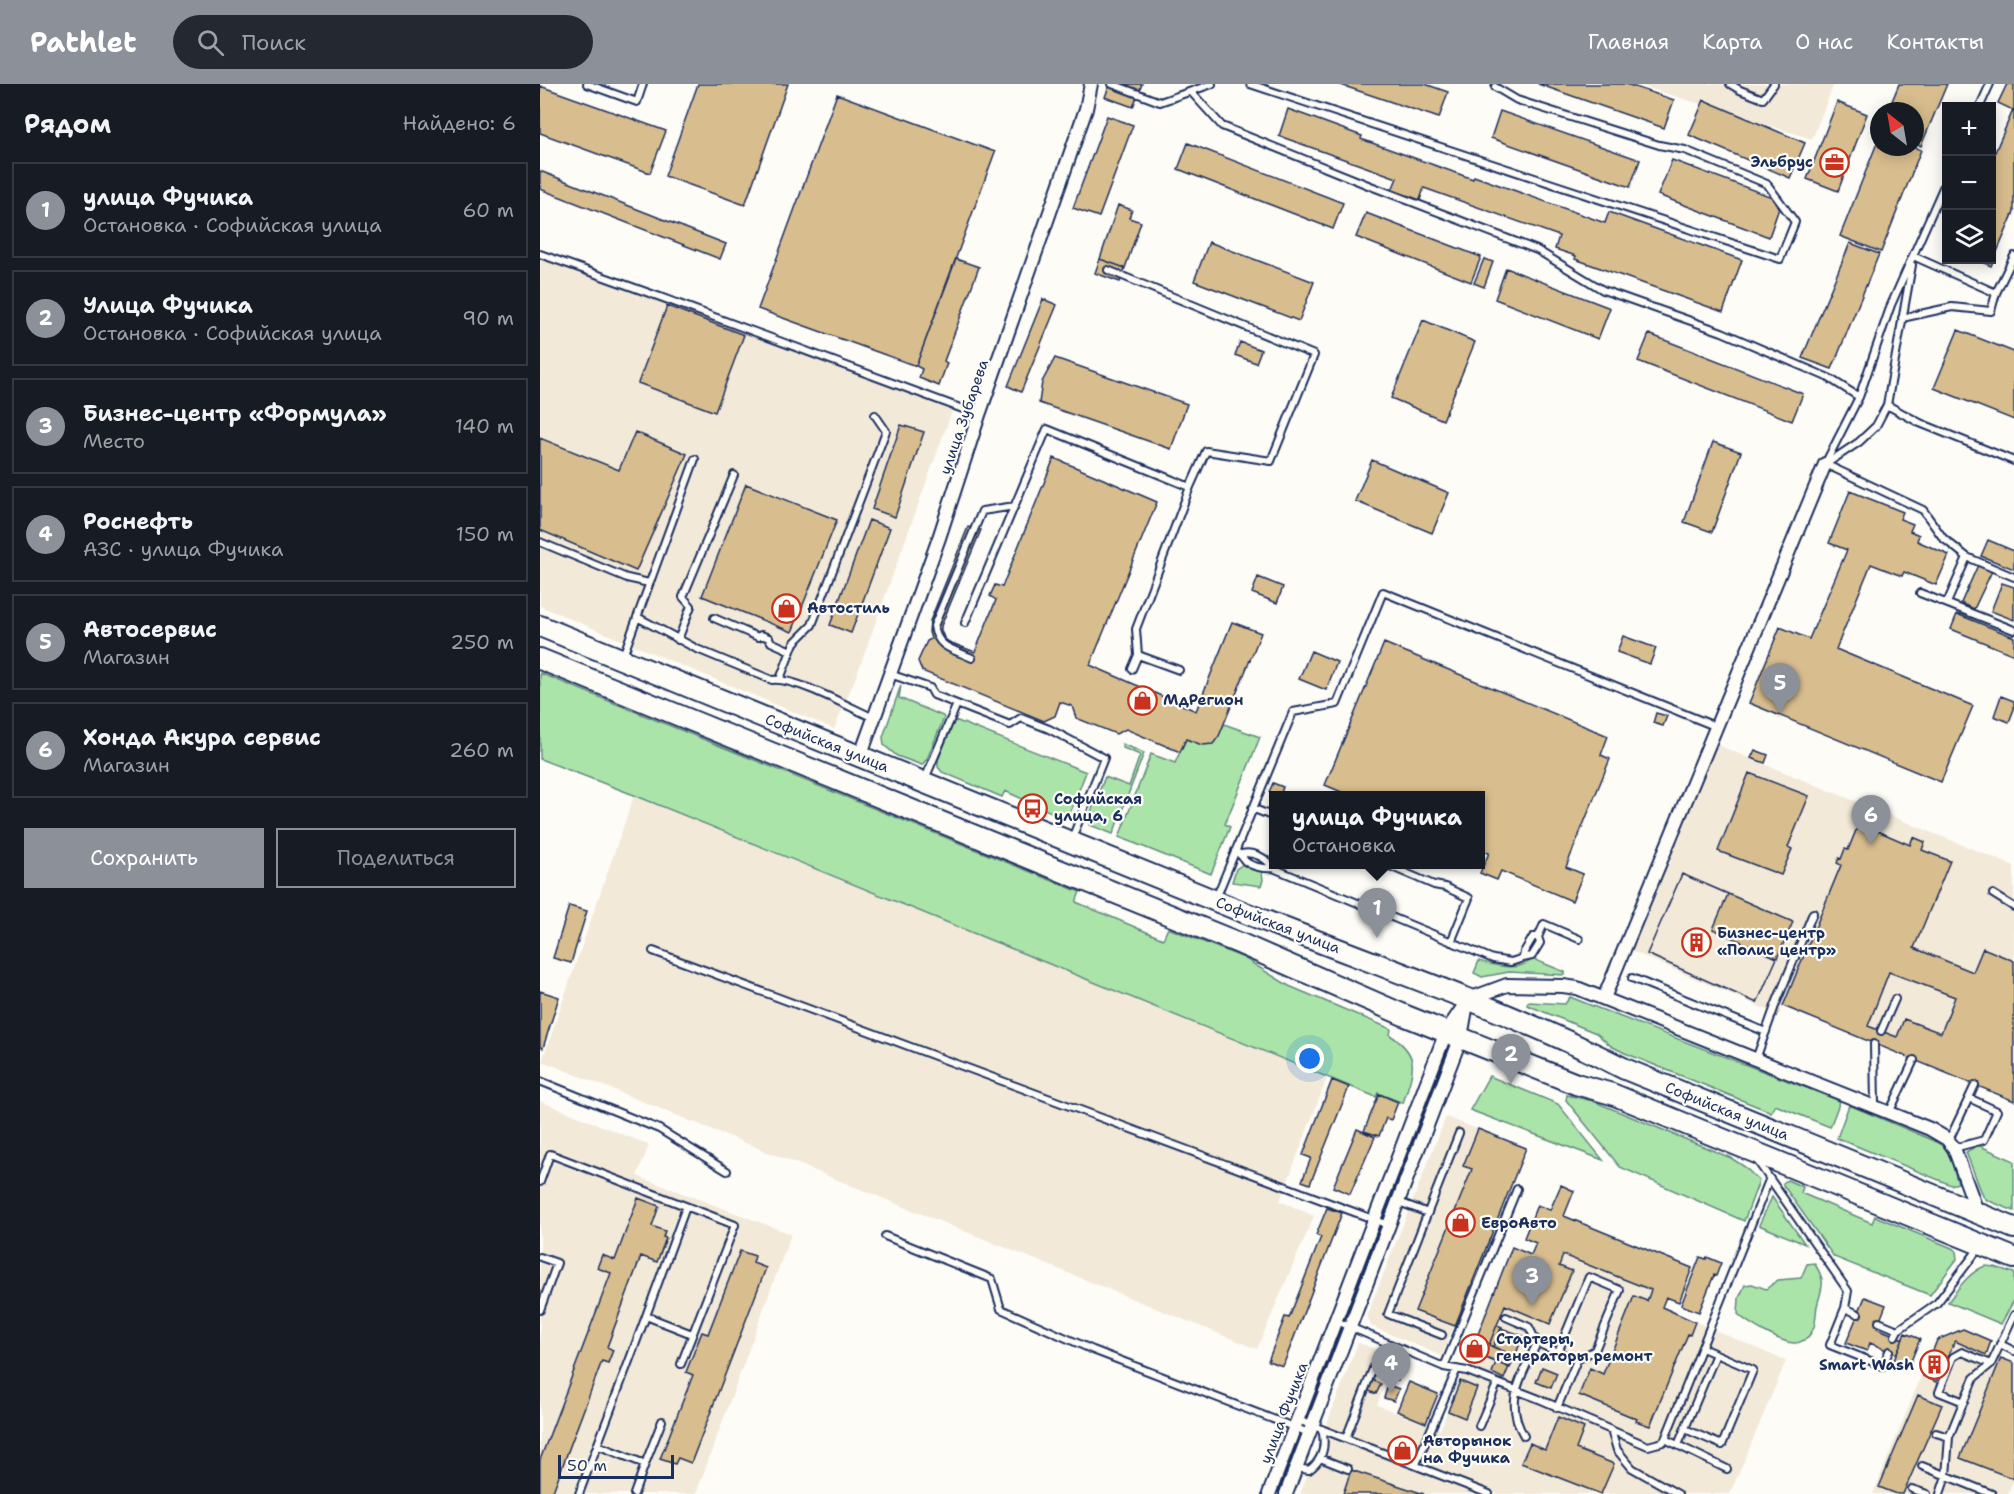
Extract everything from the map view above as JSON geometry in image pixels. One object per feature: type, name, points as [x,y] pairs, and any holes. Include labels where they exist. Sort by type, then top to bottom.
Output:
[{"type":"main road","name":"Софийская улица","points":[[540,626],[1214,901],[1468,1000],[1585,1049],[1625,1069],[2014,1228]]},
{"type":"main road","name":"Софийская улица","points":[[540,659],[1241,944],[1453,1035],[1576,1084],[1612,1094],[2014,1258]]},
{"type":"street","name":"улица Зубарева","points":[[860,757],[939,538],[979,415],[1044,233],[1086,109],[1091,84]]},
{"type":"street","points":[[1604,998],[1826,464]]},
{"type":"street","points":[[1468,1000],[1507,985],[1526,984],[1577,988],[1930,1129],[1952,1144],[1978,1214]]},
{"type":"street","name":"улица Фучика","points":[[1269,1494],[1374,1219],[1468,1000]]},
{"type":"street","name":"улица Фучика","points":[[1286,1494],[1315,1429],[1350,1327],[1398,1202],[1453,1035]]},
{"type":"lane","points":[[587,84],[637,102],[643,84]]},
{"type":"lane","points":[[1112,84],[1160,102],[1212,84]]},
{"type":"lane","points":[[1250,84],[1780,259],[1795,222],[1767,184],[1685,150],[1659,145],[1517,100],[1496,85],[1488,84]]},
{"type":"lane","points":[[1730,84],[1763,99],[1774,84]]},
{"type":"lane","points":[[1982,102],[1990,84]]},
{"type":"lane","points":[[1193,94],[1222,126],[1537,250],[1603,290],[1722,332],[1829,378],[1859,396]]},
{"type":"lane","points":[[1826,464],[1859,396],[1891,305],[1942,191]]},
{"type":"lane","points":[[540,254],[979,415]]},
{"type":"lane","points":[[1913,256],[1996,293]]},
{"type":"lane","points":[[1826,464],[1859,442],[1876,426],[1887,405],[1913,256]]},
{"type":"lane","points":[[1902,318],[1952,307],[1991,310],[1996,293],[2014,256]]},
{"type":"lane","points":[[1108,270],[1314,355],[1271,461],[1206,452],[1190,487],[1136,629],[1138,655],[1132,669]]},
{"type":"lane","points":[[1887,405],[1920,423],[2014,461]]},
{"type":"lane","points":[[780,679],[794,643],[812,625],[886,431],[875,415]]},
{"type":"lane","points":[[964,623],[1047,429],[1190,487]]},
{"type":"lane","points":[[622,659],[695,459]]},
{"type":"lane","points":[[1826,464],[1923,510],[1943,538],[1968,557],[2014,577]]},
{"type":"lane","points":[[678,639],[691,606],[682,597],[734,475]]},
{"type":"lane","points":[[972,658],[941,644],[936,638],[934,626],[982,511],[1014,506]]},
{"type":"lane","points":[[540,543],[627,578],[649,583]]},
{"type":"lane","points":[[1947,603],[1968,557]]},
{"type":"lane","points":[[1214,901],[1293,712],[1337,704],[1383,592],[1717,727]]},
{"type":"lane","points":[[1920,593],[2014,630]]},
{"type":"lane","points":[[637,617],[678,639],[772,680],[780,679],[804,687],[874,718]]},
{"type":"lane","points":[[714,618],[758,636],[770,638],[771,642],[791,651]]},
{"type":"lane","points":[[1138,655],[1179,670]]},
{"type":"lane","points":[[890,674],[930,688],[934,695],[1010,725],[1022,718],[1049,729],[1104,758],[1070,842]]},
{"type":"lane","points":[[923,782],[957,704]]},
{"type":"lane","points":[[1252,808],[1269,816]]},
{"type":"lane","points":[[1235,851],[1242,854],[1245,861],[1269,868]]},
{"type":"lane","points":[[1278,869],[1503,962],[1518,961],[1523,958],[1529,942],[1538,937],[1544,924],[1579,939]]},
{"type":"lane","points":[[1397,869],[1468,898],[1451,942]]},
{"type":"lane","points":[[1993,894],[2014,907]]},
{"type":"lane","points":[[1756,1059],[1813,913]]},
{"type":"lane","points":[[653,951],[1389,1225]]},
{"type":"lane","points":[[1632,978],[1766,1032]]},
{"type":"lane","points":[[1881,1031],[1895,999]]},
{"type":"lane","points":[[1874,1044],[1875,1107]]},
{"type":"lane","points":[[1890,1113],[1914,1060]]},
{"type":"lane","points":[[540,1081],[659,1129],[727,1171]]},
{"type":"lane","points":[[1969,1098],[1997,1111],[1984,1140],[1952,1144],[1969,1098],[1975,1085]]},
{"type":"lane","points":[[1442,1335],[1388,1314],[1459,1133]]},
{"type":"lane","points":[[1750,1150],[1848,1292],[1845,1308],[1830,1345],[1883,1366],[1889,1351]]},
{"type":"lane","points":[[540,1182],[550,1154],[735,1225],[681,1364]]},
{"type":"lane","points":[[1335,1321],[1444,1367],[1467,1371],[1516,1390],[1648,1446],[1656,1445],[1664,1442],[1769,1180]]},
{"type":"lane","points":[[1444,1367],[1517,1190]]},
{"type":"lane","points":[[1398,1202],[1428,1213]]},
{"type":"lane","points":[[579,1494],[686,1207]]},
{"type":"lane","points":[[885,1236],[992,1279],[1000,1309],[1093,1350],[1296,1423],[1346,1438],[1489,1494]]},
{"type":"lane","points":[[1879,1322],[1896,1333],[1937,1303],[1982,1245]]},
{"type":"lane","points":[[540,1257],[557,1263],[540,1310]]},
{"type":"lane","points":[[1557,1408],[1577,1360],[1595,1350],[1620,1290],[1589,1277],[1558,1352]]},
{"type":"lane","points":[[1845,1308],[1858,1314]]},
{"type":"lane","points":[[1940,1494],[1946,1476],[1949,1437],[1974,1378],[1991,1364],[2014,1315]]},
{"type":"lane","points":[[646,1316],[692,1334]]},
{"type":"lane","points":[[1506,1317],[1529,1327],[1537,1343],[1577,1360]]},
{"type":"lane","points":[[1524,1436],[1515,1422],[1514,1403],[1516,1390],[1537,1343]]},
{"type":"lane","points":[[2000,1344],[2014,1351]]},
{"type":"lane","points":[[1684,1429],[1722,1445],[1753,1370],[1702,1348]]},
{"type":"lane","points":[[1964,1402],[1939,1392],[1953,1357],[1962,1352],[1991,1364]]},
{"type":"lane","points":[[1678,1445],[1716,1354]]},
{"type":"lane","points":[[1346,1438],[1374,1366]]},
{"type":"lane","points":[[1416,1464],[1457,1369]]},
{"type":"lane","points":[[1479,1426],[1497,1384]]},
{"type":"lane","points":[[633,1494],[662,1421]]},
{"type":"lane","points":[[1296,1468],[1309,1470],[1318,1463],[1326,1442],[1315,1429]]},
{"type":"lane","points":[[1611,1430],[1617,1450],[1632,1468],[1678,1494]]},
{"type":"lane","points":[[1936,1433],[1949,1437]]},
{"type":"lane","points":[[1665,1439],[1727,1469]]},
{"type":"lane","points":[[597,1445],[645,1464]]},
{"type":"lane","points":[[1320,1458],[1348,1469]]},
{"type":"lane","points":[[1922,1466],[1992,1494]]},
{"type":"lane","points":[[1912,1489],[1927,1494]]},
{"type":"shaded area","points":[[1636,84],[1834,84],[1812,139]]},
{"type":"shaded area","points":[[540,259],[756,336],[952,411],[857,674],[834,729],[540,606]]},
{"type":"shaded area","points":[[1715,744],[2014,866],[2014,1101],[1783,1006],[1779,1015],[1629,950]]},
{"type":"shaded area","points":[[634,796],[1327,1078],[1280,1201],[1314,1216],[1257,1349],[542,1061]]},
{"type":"shaded area","points":[[540,1101],[649,1145],[637,1176],[791,1234],[696,1494],[540,1494]]},
{"type":"shaded area","points":[[1446,1117],[1526,1148],[1442,1356],[1371,1326],[1367,1315]]},
{"type":"shaded area","points":[[1561,1185],[1574,1191],[1564,1216],[1692,1268],[1679,1302],[1666,1297],[1662,1307],[1786,1361],[1730,1494],[1300,1494],[1358,1343],[1395,1356],[1377,1405],[1440,1430],[1462,1375],[1467,1371],[1471,1352],[1512,1247],[1531,1254],[1536,1243],[1524,1238],[1537,1205],[1550,1210]]},
{"type":"shaded area","points":[[1963,1328],[1992,1341],[1988,1353],[2014,1363],[2014,1478],[2008,1494],[1873,1494],[1936,1340]]},
{"type":"green space","points":[[540,673],[1080,892],[1076,902],[1163,939],[1168,928],[1244,958],[1289,986],[1391,1029],[1390,1035],[1407,1050],[1411,1057],[1412,1073],[1403,1103],[1378,1093],[1376,1097],[634,795],[540,759]]},
{"type":"green space","points":[[901,685],[899,698],[944,718],[927,759],[922,765],[897,756],[884,745],[883,737]]},
{"type":"green space","points":[[955,720],[1086,772],[1071,811],[1062,817],[1005,791],[1002,797],[942,772],[938,767],[938,760]]},
{"type":"green space","points":[[1224,724],[1260,737],[1225,824],[1230,827],[1211,874],[1119,837],[1151,754],[1175,763],[1186,739],[1201,744],[1210,744],[1217,738]]},
{"type":"green space","points":[[1122,744],[1144,753],[1113,834],[1090,825],[1090,814],[1105,777],[1129,786],[1140,755],[1123,748]]},
{"type":"green space","points":[[1243,864],[1248,864],[1262,872],[1261,886],[1232,882],[1236,869]]},
{"type":"green space","points":[[1533,959],[1565,972],[1565,975],[1509,972],[1482,977],[1474,973],[1479,961],[1514,967]]},
{"type":"green space","points":[[1570,997],[1840,1101],[1830,1127],[1775,1105],[1771,1112],[1625,1053],[1611,1046],[1596,1033],[1527,1005],[1528,1002],[1565,1004]]},
{"type":"green space","points":[[1489,1076],[1558,1104],[1603,1160],[1470,1110]]},
{"type":"green space","points":[[1567,1095],[1593,1101],[1731,1158],[1745,1167],[1759,1181],[1744,1221],[1620,1167],[1566,1100]]},
{"type":"green space","points":[[1849,1105],[1942,1144],[1950,1156],[1958,1183],[1951,1185],[1837,1138]]},
{"type":"green space","points":[[1978,1145],[2014,1161],[2014,1211],[1987,1200],[1983,1196],[1966,1152]]},
{"type":"green space","points":[[1787,1180],[1803,1187],[1801,1193],[1872,1223],[1875,1216],[1952,1248],[1956,1251],[1957,1259],[1930,1295],[1834,1257],[1783,1185]]},
{"type":"green space","points":[[1772,1197],[1805,1244],[1759,1225]]},
{"type":"green space","points":[[1814,1263],[1821,1275],[1822,1289],[1814,1327],[1804,1340],[1795,1343],[1774,1337],[1738,1314],[1739,1298],[1745,1285],[1752,1284],[1766,1289],[1778,1280],[1801,1278],[1807,1264]]},
{"type":"green space","points":[[1985,1266],[2014,1273],[2014,1300],[2001,1324],[1948,1302],[1969,1277]]},
{"type":"building","points":[[698,84],[788,84],[745,205],[665,176]]},
{"type":"building","points":[[1110,84],[1142,84],[1133,107],[1105,97]]},
{"type":"building","points":[[1338,84],[1425,84],[1448,92],[1439,118]]},
{"type":"building","points":[[1538,84],[1626,84],[1674,100],[1664,128]]},
{"type":"building","points":[[1899,84],[1947,84],[1924,139],[1924,102],[1892,102]]},
{"type":"building","points":[[2007,84],[2014,84],[2014,212],[1996,254],[1996,150],[2013,110],[1998,103]]},
{"type":"building","points":[[540,86],[666,131],[650,173],[540,133]]},
{"type":"building","points":[[837,94],[995,152],[916,366],[758,309]]},
{"type":"building","points":[[1704,100],[1805,143],[1790,178],[1689,135]]},
{"type":"building","points":[[1837,102],[1867,114],[1838,191],[1807,179]]},
{"type":"building","points":[[1288,109],[1362,136],[1361,139],[1605,223],[1609,212],[1742,260],[1723,312],[1575,259],[1576,256],[1555,249],[1559,236],[1424,188],[1420,200],[1392,190],[1397,178],[1279,136]]},
{"type":"building","points":[[1500,111],[1640,160],[1630,187],[1491,138]]},
{"type":"building","points":[[1107,116],[1133,125],[1099,217],[1073,208]]},
{"type":"building","points":[[1188,143],[1343,203],[1333,229],[1178,169]]},
{"type":"building","points":[[1872,156],[1919,156],[1881,252],[1840,236]]},
{"type":"building","points":[[1672,160],[1772,197],[1779,208],[1769,237],[1658,195]]},
{"type":"building","points":[[540,171],[726,244],[720,259],[540,189]]},
{"type":"building","points":[[1118,205],[1132,210],[1129,218],[1141,222],[1125,268],[1100,259]]},
{"type":"building","points":[[1366,213],[1481,257],[1471,282],[1356,237]]},
{"type":"building","points":[[1209,242],[1314,282],[1299,321],[1194,281]]},
{"type":"building","points":[[1850,243],[1879,254],[1832,369],[1802,358]]},
{"type":"building","points":[[956,259],[979,267],[944,361],[947,363],[939,386],[919,378],[922,369],[916,366]]},
{"type":"building","points":[[1100,259],[1125,268],[1120,282],[1095,273]]},
{"type":"building","points":[[1484,259],[1493,262],[1484,287],[1474,283]]},
{"type":"building","points":[[1506,268],[1610,308],[1598,339],[1495,299]]},
{"type":"building","points":[[1043,299],[1057,305],[1021,392],[1008,386]]},
{"type":"building","points":[[667,306],[744,335],[715,412],[638,383]]},
{"type":"building","points":[[1423,320],[1475,342],[1443,420],[1391,398]]},
{"type":"building","points":[[1958,330],[2014,352],[2014,420],[1934,388]]},
{"type":"building","points":[[1649,334],[1803,394],[1792,421],[1638,361]]},
{"type":"building","points":[[1240,342],[1261,350],[1256,363],[1235,355]]},
{"type":"building","points":[[1055,358],[1187,404],[1171,449],[1039,403],[1042,382]]},
{"type":"building","points":[[901,425],[924,432],[895,517],[872,509]]},
{"type":"building","points":[[635,432],[687,454],[636,571],[540,530],[540,438],[619,470]]},
{"type":"building","points":[[1713,442],[1741,452],[1712,532],[1684,522]]},
{"type":"building","points":[[1054,458],[1157,502],[1090,665],[1196,711],[1232,622],[1261,633],[1219,736],[1213,744],[1202,745],[1186,739],[1180,752],[1126,729],[1116,734],[1076,718],[1072,706],[1060,702],[1055,716],[1044,721],[922,671],[918,661],[927,641],[931,639],[930,621],[968,527],[981,530],[941,626],[941,631],[949,642],[975,652],[996,600],[990,596],[995,585],[1002,587]]},
{"type":"building","points":[[1372,460],[1449,493],[1432,533],[1355,501]]},
{"type":"building","points":[[746,484],[837,520],[792,632],[702,596]]},
{"type":"building","points":[[1850,491],[1903,512],[1900,519],[1913,524],[1910,531],[1919,535],[1917,541],[1949,555],[1936,585],[1904,572],[1902,576],[1871,564],[1836,649],[1973,706],[1941,782],[1749,703],[1780,627],[1809,639],[1847,550],[1829,543]]},
{"type":"building","points":[[869,520],[890,528],[851,633],[830,625]]},
{"type":"building","points":[[1988,540],[2014,551],[2014,569],[1981,556]]},
{"type":"building","points":[[1978,565],[1992,571],[1974,609],[1961,603]]},
{"type":"building","points":[[1258,577],[1283,587],[1277,603],[1252,593]]},
{"type":"building","points":[[2002,583],[2014,587],[2014,620],[1991,611]]},
{"type":"building","points":[[1957,614],[2014,637],[2014,655],[1951,629]]},
{"type":"building","points":[[1623,636],[1656,648],[1650,664],[1617,652]]},
{"type":"building","points":[[1384,643],[1608,736],[1601,755],[1610,759],[1566,867],[1583,874],[1572,901],[1501,871],[1497,880],[1480,873],[1482,869],[1485,869],[1489,853],[1485,851],[1485,791],[1339,791],[1325,785]]},
{"type":"building","points":[[1311,651],[1337,662],[1326,690],[1299,679]]},
{"type":"building","points":[[2001,696],[2014,701],[2014,709],[2009,722],[1994,716]]},
{"type":"building","points":[[1656,713],[1667,716],[1663,726],[1653,723]]},
{"type":"building","points":[[1755,750],[1768,755],[1765,763],[1751,758]]},
{"type":"building","points":[[1749,773],[1809,796],[1788,847],[1792,849],[1781,875],[1718,851]]},
{"type":"building","points":[[1273,783],[1283,787],[1282,791],[1269,791]]},
{"type":"building","points":[[1859,823],[1910,845],[1913,837],[1925,842],[1922,850],[1950,861],[1914,948],[1973,972],[1983,948],[2014,961],[2014,1101],[1783,1006],[1841,865],[1837,863],[1839,858],[1841,859],[1845,849],[1848,850]],"holes":[[[1889,972],[1955,997],[1941,1033],[1904,1019],[1897,1037],[1868,1026]]]},
{"type":"building","name":"Бизнес-центр «Полис центр»","points":[[1682,874],[1728,894],[1713,929],[1777,958],[1757,1003],[1647,954]]},
{"type":"building","name":"Бизнес-центр «Полис центр»","points":[[1682,874],[1793,922],[1757,1003],[1647,954]]},
{"type":"building","points":[[569,906],[587,911],[571,963],[553,958]]},
{"type":"building","points":[[540,991],[559,997],[543,1048],[540,1047]]},
{"type":"building","points":[[1332,1080],[1349,1087],[1310,1184],[1302,1181],[1311,1158],[1303,1155]]},
{"type":"building","points":[[1379,1094],[1398,1102],[1391,1120],[1386,1118],[1379,1136],[1364,1131]]},
{"type":"building","points":[[1357,1129],[1375,1137],[1350,1194],[1333,1187]]},
{"type":"building","points":[[1478,1129],[1526,1148],[1455,1326],[1415,1311],[1472,1169],[1463,1166]]},
{"type":"building","points":[[1561,1185],[1574,1191],[1564,1216],[1692,1268],[1679,1302],[1666,1297],[1662,1307],[1695,1322],[1650,1426],[1579,1395],[1590,1368],[1603,1374],[1634,1296],[1647,1301],[1651,1290],[1563,1255],[1559,1266],[1572,1271],[1550,1324],[1505,1305],[1489,1345],[1515,1356],[1510,1368],[1471,1352],[1512,1247],[1531,1255],[1536,1243],[1524,1238],[1537,1205],[1550,1210]]},
{"type":"building","points":[[638,1198],[659,1206],[652,1226],[665,1231],[663,1237],[666,1238],[657,1262],[641,1256],[607,1347],[613,1350],[608,1363],[602,1361],[552,1494],[540,1494],[540,1460],[611,1273],[597,1268],[602,1255],[615,1260]]},
{"type":"building","points":[[1327,1208],[1342,1213],[1283,1366],[1268,1361],[1285,1317],[1289,1318],[1321,1237],[1316,1235]]},
{"type":"building","points":[[740,1251],[755,1256],[753,1263],[766,1268],[691,1463],[678,1458],[675,1464],[660,1459],[693,1375],[686,1372],[702,1332],[708,1334]]},
{"type":"building","points":[[1700,1257],[1706,1259],[1707,1257],[1721,1263],[1699,1312],[1681,1305]]},
{"type":"building","points":[[1865,1297],[1886,1305],[1877,1328],[1903,1339],[1896,1354],[1870,1343],[1867,1351],[1846,1343]]},
{"type":"building","points":[[1497,1325],[1502,1327],[1493,1347],[1489,1345]]},
{"type":"building","points":[[1501,1328],[1523,1336],[1515,1356],[1493,1347]]},
{"type":"building","name":"Smart Wash","points":[[1963,1329],[1991,1341],[1986,1355],[1955,1341],[1936,1382],[1923,1376],[1937,1340]]},
{"type":"building","points":[[1905,1333],[1920,1339],[1909,1366],[1894,1360]]},
{"type":"building","points":[[2001,1358],[2014,1363],[2014,1479],[1960,1458]]},
{"type":"building","points":[[1496,1362],[1509,1367],[1504,1379],[1492,1373]]},
{"type":"building","points":[[1394,1367],[1402,1369],[1398,1380],[1391,1377]]},
{"type":"building","points":[[1542,1367],[1557,1373],[1551,1388],[1536,1382]]},
{"type":"building","points":[[1372,1380],[1381,1384],[1376,1394],[1367,1390]]},
{"type":"building","points":[[1460,1381],[1477,1388],[1465,1418],[1448,1411]]},
{"type":"building","points":[[1409,1382],[1438,1394],[1426,1423],[1397,1411]]},
{"type":"building","points":[[1388,1385],[1399,1389],[1394,1401],[1384,1398]]},
{"type":"building","points":[[1918,1395],[1942,1405],[1903,1494],[1897,1494],[1879,1487]]},
{"type":"building","points":[[1558,1417],[1584,1428],[1576,1449],[1614,1464],[1601,1494],[1521,1463],[1530,1443],[1545,1450]]},
{"type":"building","points":[[1351,1470],[1424,1494],[1343,1494]]},
{"type":"place","name":"Эльбрус","points":[[1834,162]]},
{"type":"place","name":"Автостиль","points":[[786,608]]},
{"type":"place","name":"МдРегион","points":[[1142,700]]},
{"type":"place","name":"Автосервис","points":[[1780,713]]},
{"type":"place","name":"Софийская улица, 6","points":[[1033,808]]},
{"type":"place","name":"Хонда Акура сервис","points":[[1871,845]]},
{"type":"place","name":"улица Фучика","points":[[1377,938]]},
{"type":"place","name":"Бизнес-центр «Полис центр»","points":[[1696,942]]},
{"type":"place","name":"Улица Фучика","points":[[1511,1084]]},
{"type":"place","name":"ЕвроАвто","points":[[1460,1223]]},
{"type":"place","name":"Бизнес-центр «Формула»","points":[[1532,1306]]},
{"type":"place","name":"Стартеры, генераторы ремонт","points":[[1475,1348]]},
{"type":"place","name":"Smart Wash","points":[[1935,1365]]},
{"type":"place","name":"Роснефть","points":[[1391,1393]]},
{"type":"place","name":"Авторынок на Фучика","points":[[1402,1450]]}]
